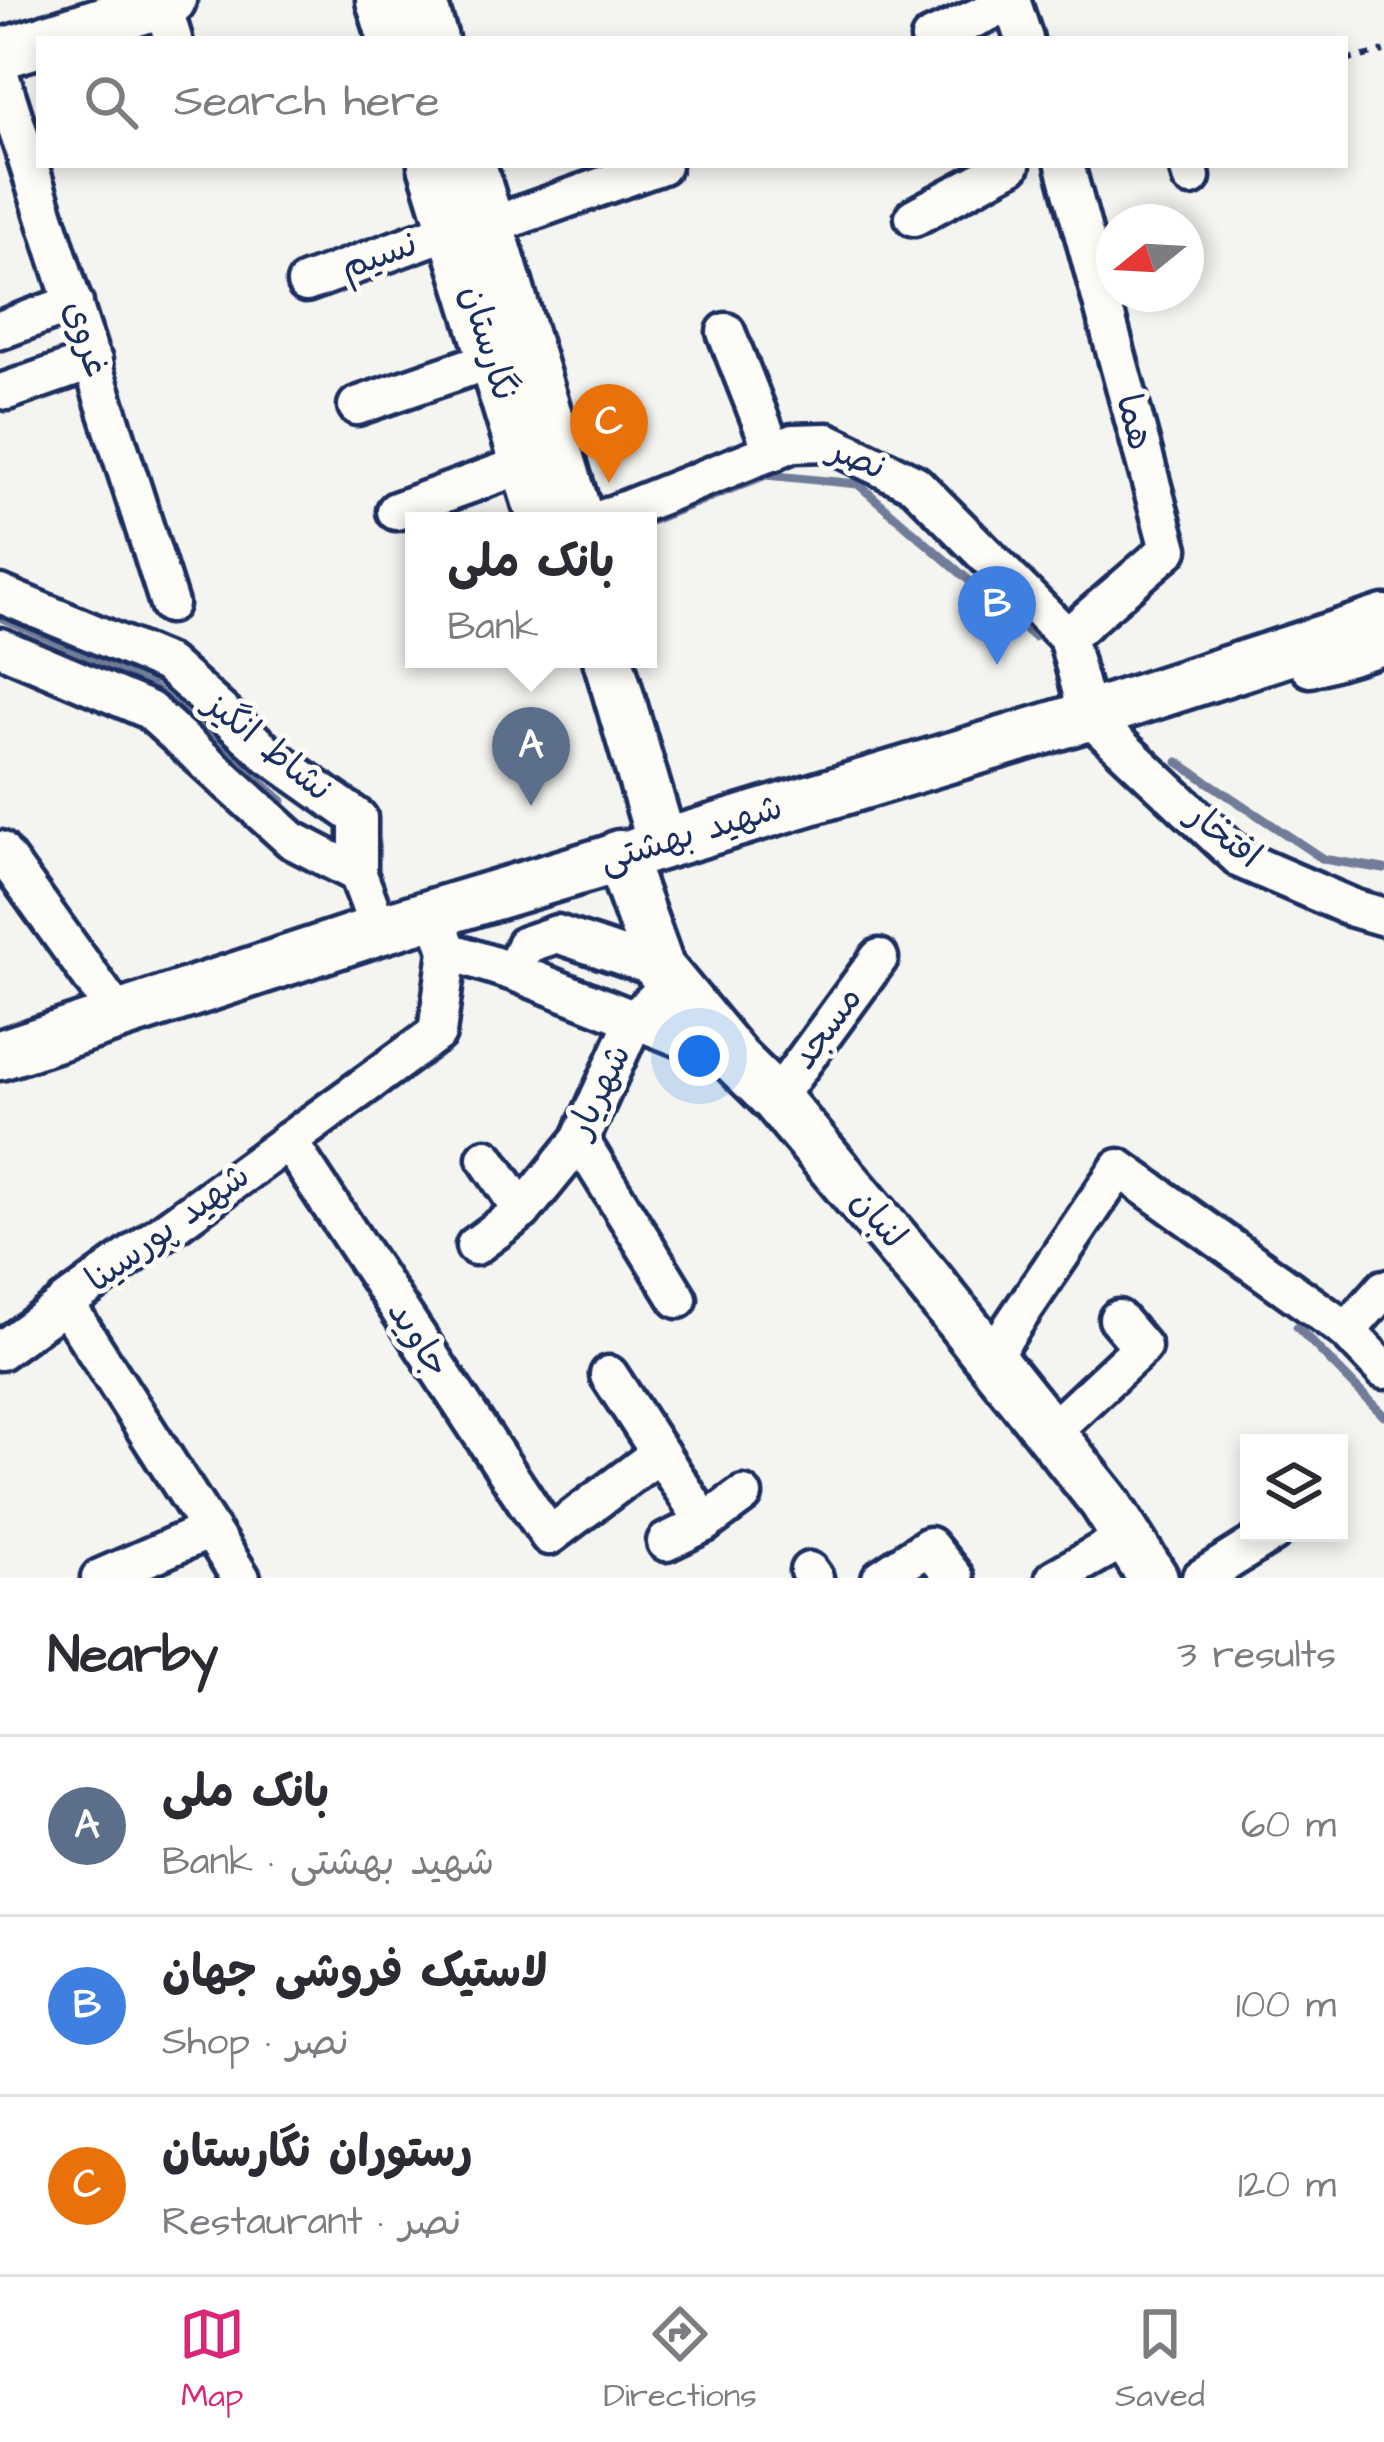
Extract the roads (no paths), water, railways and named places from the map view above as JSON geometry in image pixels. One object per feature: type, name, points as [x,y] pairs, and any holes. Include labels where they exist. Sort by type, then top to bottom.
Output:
[{"type":"main road","points":[[380,0],[392,36]]},
{"type":"main road","points":[[421,0],[432,36]]},
{"type":"main road","points":[[63,36],[168,14]]},
{"type":"main road","points":[[0,54],[36,43]]},
{"type":"main road","name":"نگارستان","points":[[435,168],[471,227],[576,512]]},
{"type":"main road","name":"نگارستان","points":[[471,168],[471,227],[493,359],[540,512]]},
{"type":"main road","name":"شهید بهشتی","points":[[0,1055],[379,931],[442,931],[635,857],[1096,723],[1384,620]]},
{"type":"main road","points":[[609,668],[635,857]]},
{"type":"main road","name":"لنبان","points":[[635,857],[666,976],[736,1060],[776,1099],[991,1359],[1104,1501],[1153,1578]]},
{"type":"street","points":[[936,36],[1011,1],[1023,36]]},
{"type":"street","name":"غروی","points":[[0,75],[169,604]]},
{"type":"street","name":"نسیم","points":[[306,284],[653,168]]},
{"type":"street","points":[[914,217],[1005,168]]},
{"type":"street","name":"هما","points":[[1065,168],[1169,549],[1067,637]]},
{"type":"street","points":[[0,330],[74,303]]},
{"type":"street","points":[[726,332],[773,452]]},
{"type":"street","points":[[357,406],[493,359]]},
{"type":"street","points":[[7,392],[94,362]]},
{"type":"street","name":"نصر","points":[[620,512],[794,442],[828,442],[916,484],[1067,637]]},
{"type":"street","points":[[396,511],[525,464]]},
{"type":"street","name":"نشاط انگیز","points":[[0,594],[168,664],[269,754],[358,818],[358,874],[292,840],[148,710],[0,647]]},
{"type":"street","points":[[1067,637],[1096,723]]},
{"type":"street","name":"شهید بهشتی","points":[[1096,723],[1384,646]]},
{"type":"street","name":"افتخار","points":[[1096,723],[1242,860],[1353,908],[1384,916]]},
{"type":"street","points":[[0,850],[119,1016]]},
{"type":"street","points":[[358,874],[379,931]]},
{"type":"street","points":[[442,931],[514,971],[736,1060]]},
{"type":"street","name":"شهید بهشتی","points":[[0,1075],[442,931]]},
{"type":"street","name":"شهید پورسینا","points":[[241,1578],[65,1303],[437,1033],[442,931]]},
{"type":"street","points":[[514,971],[525,944],[556,934],[666,976]]},
{"type":"street","name":"مسجد","points":[[776,1099],[879,958]]},
{"type":"street","name":"شهریار","points":[[475,1246],[522,1210],[580,1141],[635,1018],[666,976]]},
{"type":"street","name":"جاوید","points":[[288,1141],[549,1536],[660,1454]]},
{"type":"street","points":[[580,1141],[678,1299]]},
{"type":"street","points":[[487,1158],[522,1210]]},
{"type":"street","points":[[991,1359],[1119,1168],[1347,1330],[1384,1370]]},
{"type":"street","points":[[1347,1330],[1384,1289]]},
{"type":"street","points":[[0,1351],[65,1303]]},
{"type":"street","points":[[1050,1433],[1142,1347],[1118,1319]]},
{"type":"street","points":[[609,1375],[705,1523]]},
{"type":"street","points":[[666,1542],[705,1523],[743,1495]]},
{"type":"street","points":[[100,1578],[210,1529]]},
{"type":"street","points":[[1055,1578],[1127,1537]]},
{"type":"street","points":[[1202,1578],[1260,1542]]},
{"type":"street","points":[[881,1578],[929,1546],[956,1578]]},
{"type":"waterway","points":[[657,518],[766,475],[858,484],[1034,637]]},
{"type":"waterway","points":[[0,617],[142,678],[282,801]]},
{"type":"waterway","points":[[1178,762],[1323,859],[1384,869]]},
{"type":"waterway","points":[[1297,1327],[1384,1416]]},
{"type":"place","name":"رستوران نگارستان","points":[[609,483]]},
{"type":"place","name":"لاستیک فروشی جهان","points":[[997,665]]},
{"type":"place","name":"بانک ملی","points":[[531,806]]}]
